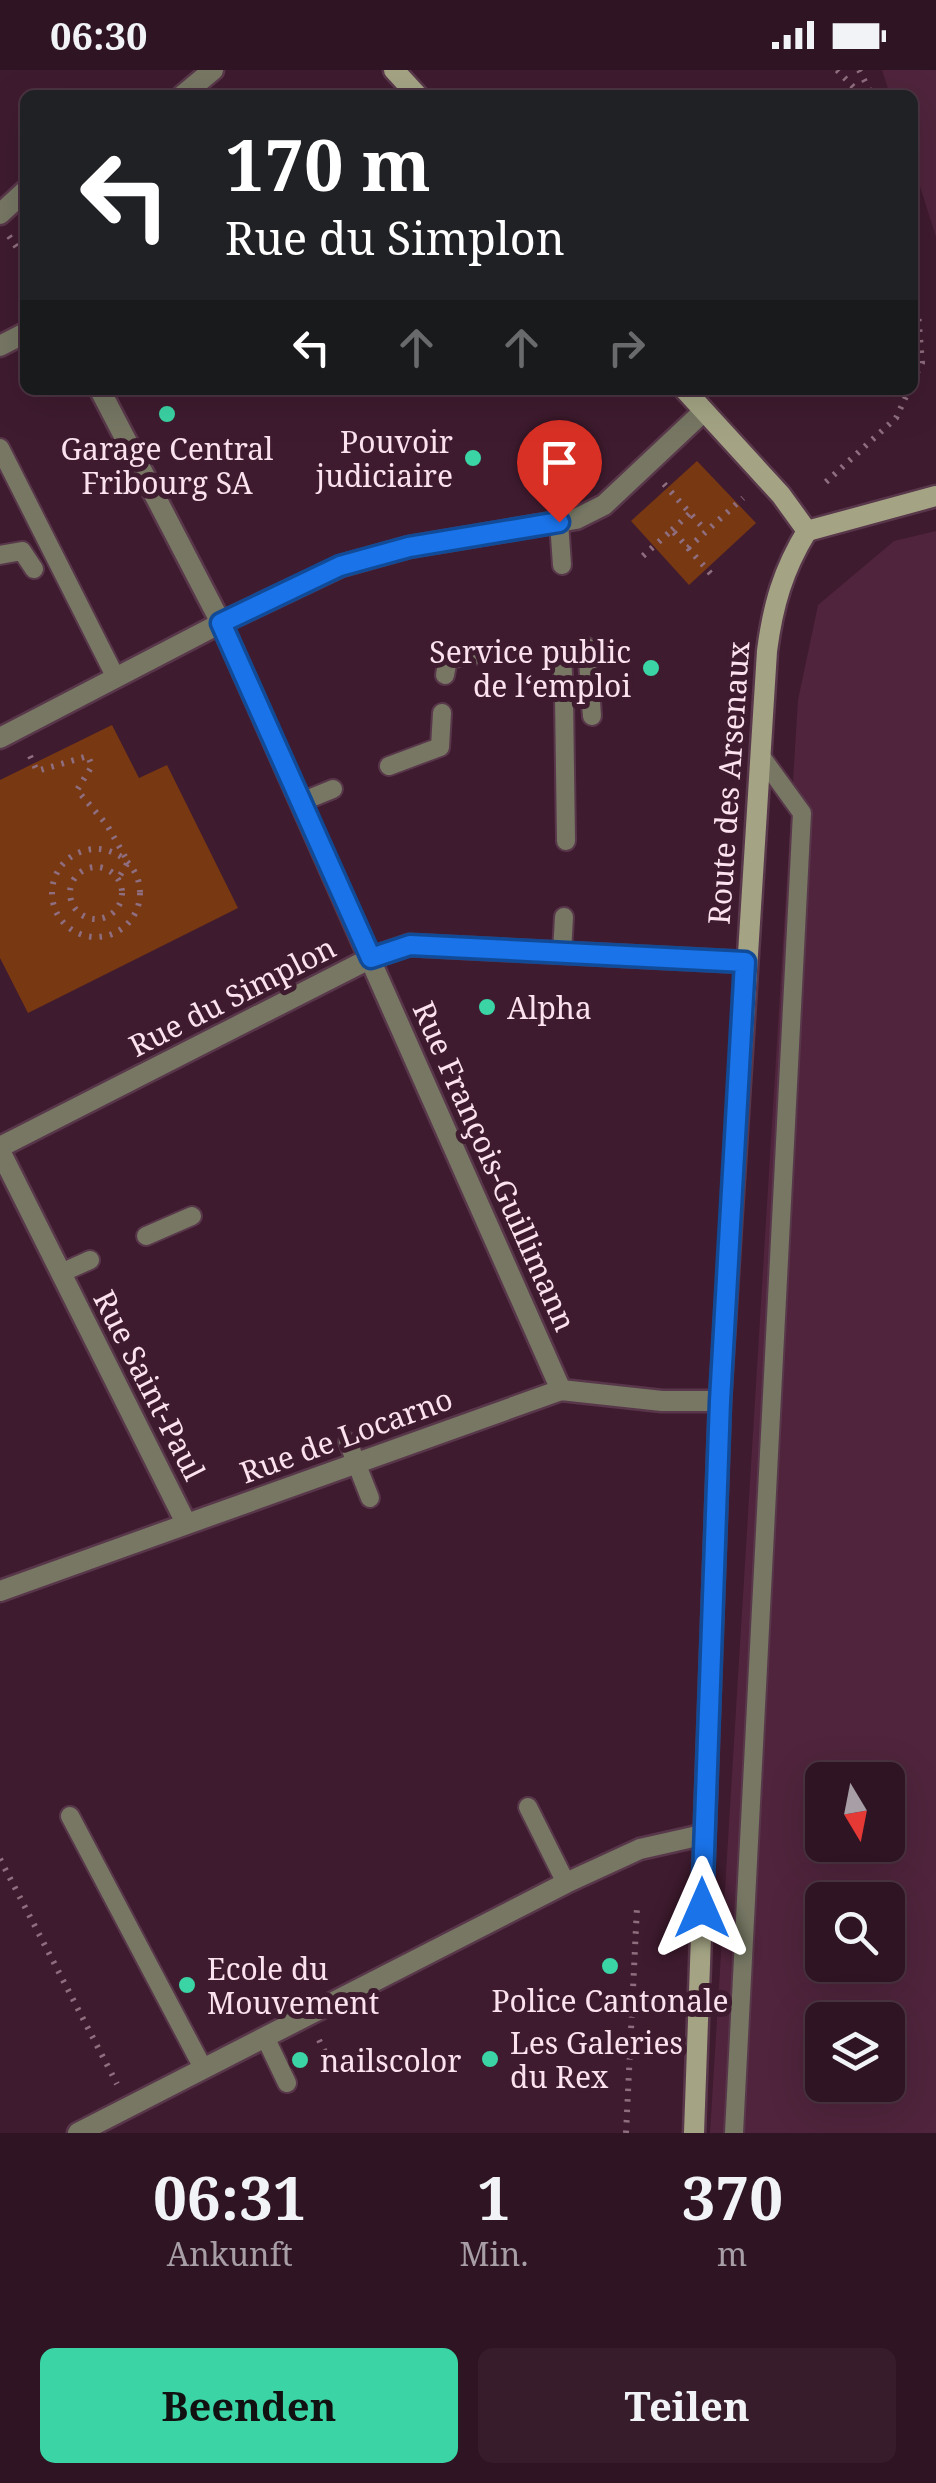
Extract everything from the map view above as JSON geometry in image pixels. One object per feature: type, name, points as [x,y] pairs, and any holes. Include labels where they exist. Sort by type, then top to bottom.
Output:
[{"type":"main road","points":[[394,70],[412,90]]},
{"type":"main road","points":[[690,395],[781,495],[806,530],[936,496]]},
{"type":"main road","name":"Route des Arsenaux","points":[[694,2133],[720,1401],[745,962],[774,599],[787,563],[806,530]]},
{"type":"street","points":[[189,90],[214,70]]},
{"type":"street","points":[[0,214],[20,196]]},
{"type":"street","name":"Rue François-Guillimann","points":[[103,395],[221,623],[561,1390]]},
{"type":"street","points":[[0,738],[340,566],[409,547],[559,522],[604,505],[704,411]]},
{"type":"street","name":"Rue du Simplon","points":[[0,1149],[371,958],[410,945],[745,962]]},
{"type":"street","name":"Rue Saint-Paul","points":[[0,1149],[186,1523]]},
{"type":"street","name":"Rue de Locarno","points":[[0,1591],[561,1390],[662,1401],[720,1401]]},
{"type":"street","points":[[78,2133],[566,1883],[640,1849],[702,1835]]},
{"type":"lane","points":[[2,459],[116,678]]},
{"type":"lane","points":[[559,522],[562,565]]},
{"type":"lane","points":[[0,555],[22,550],[34,569]]},
{"type":"lane","points":[[586,647],[592,680],[592,716]]},
{"type":"lane","points":[[445,675],[448,660],[486,653]]},
{"type":"lane","points":[[562,655],[563,675]]},
{"type":"lane","points":[[564,696],[566,841]]},
{"type":"lane","points":[[390,766],[440,747],[442,713]]},
{"type":"lane","points":[[734,2133],[802,813],[760,755]]},
{"type":"lane","points":[[301,802],[333,788]]},
{"type":"lane","points":[[562,952],[564,917]]},
{"type":"lane","points":[[146,1236],[192,1216]]},
{"type":"lane","name":"Rue Saint-Paul","points":[[61,1273],[90,1260]]},
{"type":"lane","points":[[348,1442],[349,1466],[370,1498]]},
{"type":"lane","points":[[528,1806],[566,1883]]},
{"type":"lane","points":[[70,1816],[203,2068]]},
{"type":"lane","points":[[264,2037],[287,2083]]},
{"type":"path","points":[[837,70],[856,90]]},
{"type":"path","points":[[918,312],[922,363],[918,371]]},
{"type":"path","points":[[826,482],[896,418],[907,395]]},
{"type":"path","points":[[664,483],[706,532]]},
{"type":"path","points":[[688,548],[742,498]]},
{"type":"path","points":[[643,556],[690,513]]},
{"type":"path","points":[[672,530],[712,574]]},
{"type":"path","points":[[15,764],[46,748]]},
{"type":"path","points":[[30,756],[38,771],[88,756],[92,766],[77,790],[108,825],[128,862],[140,890],[133,918],[109,935],[82,934],[69,928],[54,904],[52,890],[63,864],[87,850],[102,849],[128,862]]},
{"type":"path","points":[[118,878],[104,868],[80,872],[70,886],[72,903],[88,918],[109,916],[122,894],[118,878],[128,862]]},
{"type":"path","points":[[0,1859],[129,2106]]},
{"type":"path","points":[[626,2133],[637,1907]]},
{"type":"path","points":[[306,2016],[336,2074]]},
{"type":"shaded area","points":[[882,70],[936,70],[936,237],[918,180],[918,90],[888,90]]},
{"type":"shaded area","points":[[697,461],[756,523],[689,585],[631,521]]},
{"type":"shaded area","points":[[936,531],[936,2133],[710,2133],[798,700],[818,605],[894,541]]},
{"type":"shaded area","points":[[112,725],[139,778],[167,765],[238,908],[28,1013],[0,958],[0,780]]},
{"type":"place","name":"Garage Central Fribourg SA","points":[[167,414]]},
{"type":"place","name":"Pouvoir judiciaire","points":[[473,458]]},
{"type":"place","name":"Service public de l‘emploi","points":[[651,668]]},
{"type":"place","name":"Alpha","points":[[487,1007]]},
{"type":"place","name":"Police Cantonale","points":[[610,1966]]},
{"type":"place","name":"Ecole du Mouvement","points":[[187,1985]]},
{"type":"place","name":"Les Galeries du Rex","points":[[490,2059]]},
{"type":"place","name":"nailscolor","points":[[300,2060]]},
{"type":"route","points":[[559,522],[409,547],[340,566],[221,623],[371,958],[410,945],[745,962],[720,1401],[702,1908]]}]
